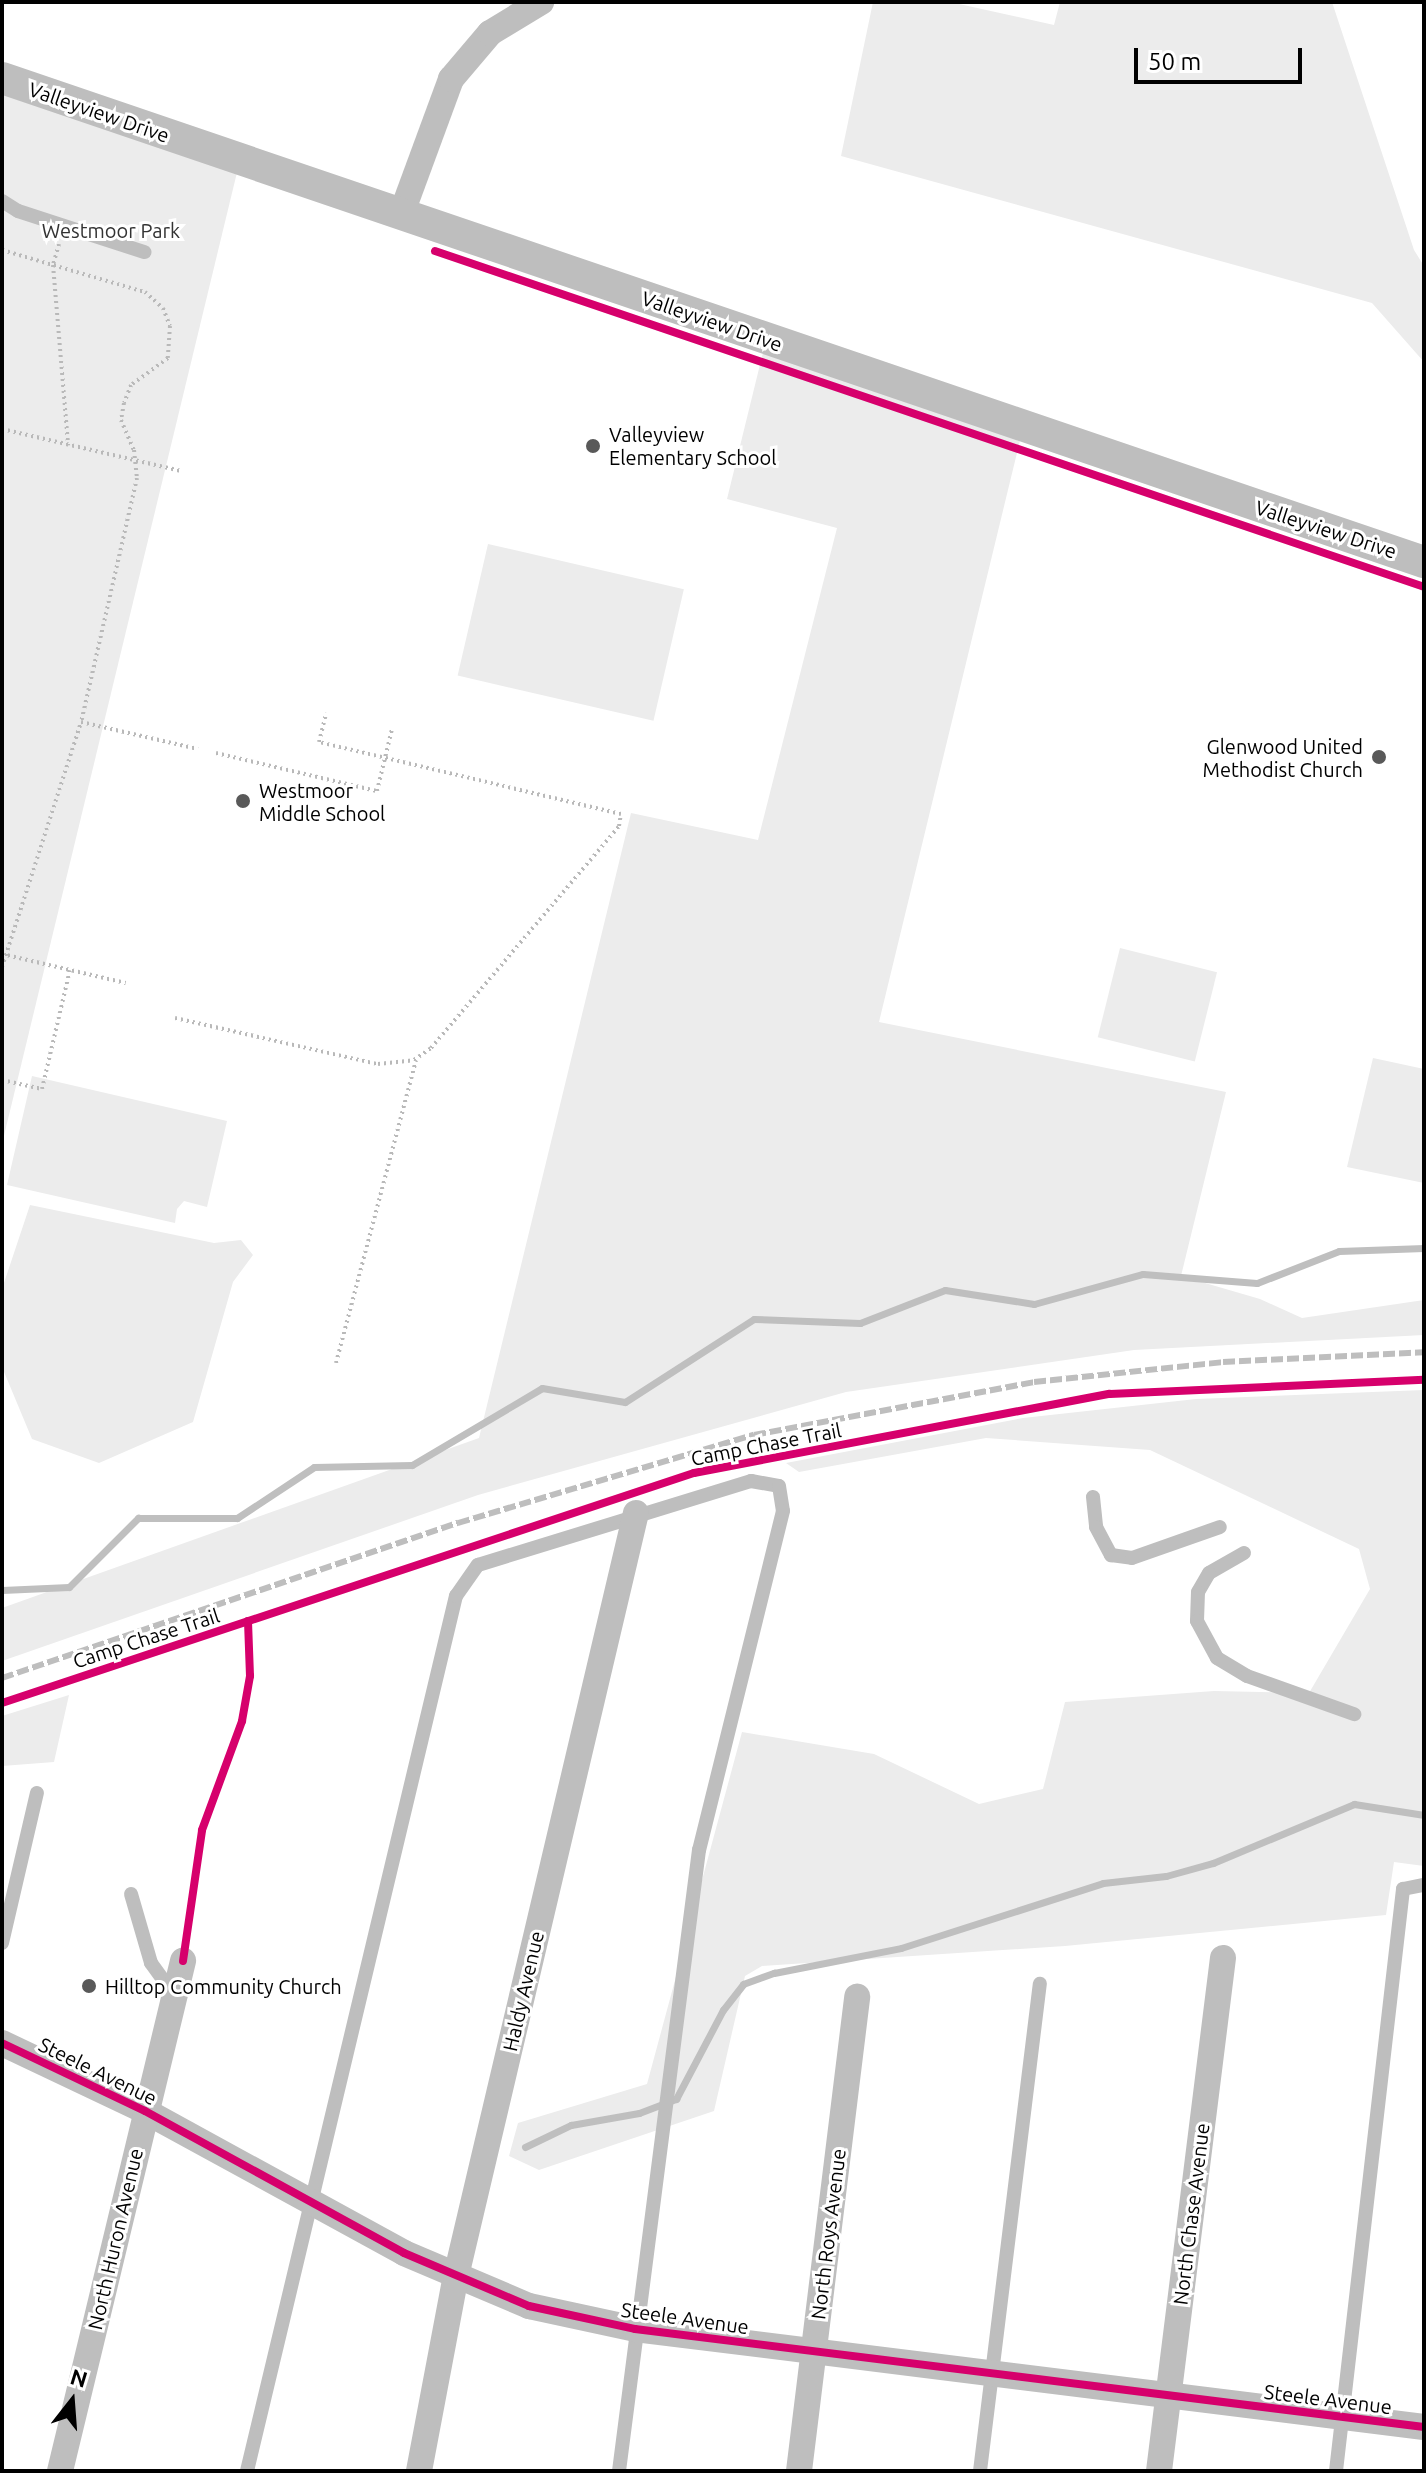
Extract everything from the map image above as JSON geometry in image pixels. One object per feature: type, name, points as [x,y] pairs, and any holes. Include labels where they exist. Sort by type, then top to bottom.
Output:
[{"type":"street","points":[[401,215],[451,79],[490,33],[541,2]]},
{"type":"street","name":"Valleyview Drive","points":[[2,78],[1424,562]]},
{"type":"street","name":"Haldy Avenue","points":[[419,2471],[456,2276],[636,1513]]},
{"type":"street","name":"North Chase Avenue","points":[[1159,2471],[1223,1958]]},
{"type":"street","name":"North Huron Avenue","points":[[60,2471],[183,1961]]},
{"type":"street","name":"North Roys Avenue","points":[[799,2471],[857,1997]]},
{"type":"street","name":"Steele Avenue","points":[[2,2043],[145,2111],[456,2276],[529,2306],[635,2329],[1424,2427]]},
{"type":"lane","points":[[2,201],[64,226],[144,252]]},
{"type":"lane","points":[[247,2471],[456,1596],[478,1565],[636,1513],[751,1481],[779,1486],[783,1511],[699,1850],[619,2471]]},
{"type":"lane","points":[[1093,1497],[1096,1527],[1111,1555],[1132,1558],[1220,1527]]},
{"type":"lane","points":[[1244,1553],[1209,1573],[1198,1592],[1197,1621],[1217,1658],[1247,1676],[1354,1714]]},
{"type":"lane","points":[[2,1943],[37,1793]]},
{"type":"lane","points":[[1336,2471],[1403,1889],[1424,1885]]},
{"type":"lane","points":[[131,1894],[151,1963],[174,1996]]},
{"type":"lane","points":[[980,2471],[1040,1984]]},
{"type":"path","points":[[64,226],[53,265],[68,445]]},
{"type":"path","points":[[2,250],[145,292],[163,308],[170,326],[168,358],[131,385],[124,403],[121,420],[135,460],[137,478],[81,722],[2,967]]},
{"type":"path","points":[[2,429],[181,471]]},
{"type":"path","points":[[175,1018],[378,1064],[416,1058],[431,1048],[619,826],[621,814],[319,742],[326,713]]},
{"type":"path","points":[[81,722],[198,749]]},
{"type":"path","points":[[216,753],[377,791],[392,729]]},
{"type":"path","points":[[4,954],[126,983]]},
{"type":"path","points":[[2,1080],[42,1089],[70,970]]},
{"type":"path","points":[[336,1363],[416,1058]]},
{"type":"green space","points":[[873,2],[950,2],[1054,25],[1060,2],[1332,2],[1414,250],[1424,266],[1424,362],[1372,303],[841,156]]},
{"type":"green space","name":"Westmoor Park","points":[[2,78],[240,160],[2,1144]]},
{"type":"green space","points":[[766,340],[1023,428],[879,1022],[1226,1092],[1181,1276],[1260,1299],[1302,1318],[1424,1300],[1424,1335],[1134,1350],[846,1392],[478,1495],[2,1661],[2,1608],[479,1438],[631,813],[758,840],[837,528],[727,499]]},
{"type":"green space","points":[[488,544],[684,589],[653,721],[458,676]]},
{"type":"green space","points":[[1120,948],[1217,972],[1195,1061],[1098,1037]]},
{"type":"green space","points":[[1373,1058],[1424,1069],[1424,1183],[1347,1167]]},
{"type":"green space","points":[[32,1076],[227,1121],[207,1207],[184,1201],[177,1209],[175,1223],[7,1185]]},
{"type":"green space","points":[[30,1205],[214,1243],[241,1240],[253,1255],[233,1282],[193,1422],[99,1463],[32,1439],[2,1367],[2,1289]]},
{"type":"green space","points":[[1424,1390],[1424,1866],[1394,1862],[1386,1915],[1065,1946],[762,1966],[745,1976],[714,2111],[539,2170],[509,2156],[518,2123],[647,2084],[742,1732],[874,1754],[979,1804],[1043,1789],[1065,1702],[1214,1691],[1309,1693],[1370,1589],[1359,1549],[1150,1450],[986,1438],[799,1472],[786,1463],[1023,1418],[1196,1399]]},
{"type":"green space","points":[[69,1695],[54,1762],[2,1766],[2,1716]]},
{"type":"waterway","points":[[2,1590],[69,1587],[138,1518],[237,1518],[314,1467],[412,1465],[542,1388],[625,1402],[754,1319],[860,1323],[945,1290],[1034,1304],[1143,1274],[1257,1283],[1339,1251],[1424,1248]]},
{"type":"waterway","points":[[525,2147],[571,2125],[639,2113],[676,2099],[723,2010],[743,1984],[774,1973],[901,1948],[1103,1883],[1166,1876],[1213,1863],[1354,1804],[1424,1815]]},
{"type":"railway","points":[[2,1678],[458,1523],[754,1435],[1034,1382],[1223,1362],[1424,1352]]},
{"type":"cycle path","points":[[435,251],[1424,587]]},
{"type":"cycle path","name":"Camp Chase Trail","points":[[2,1703],[694,1473],[1110,1394],[1424,1380]]},
{"type":"cycle path","points":[[183,1961],[202,1830],[242,1721],[250,1676],[248,1621]]},
{"type":"cycle path","points":[[2,2043],[145,2111],[404,2253],[529,2306],[635,2329],[1424,2427]]},
{"type":"place","name":"Valleyview Elementary School","points":[[593,446]]},
{"type":"place","name":"Glenwood United Methodist Church","points":[[1379,757]]},
{"type":"place","name":"Westmoor Middle School","points":[[243,801]]},
{"type":"place","name":"Hilltop Community Church","points":[[89,1986]]}]
